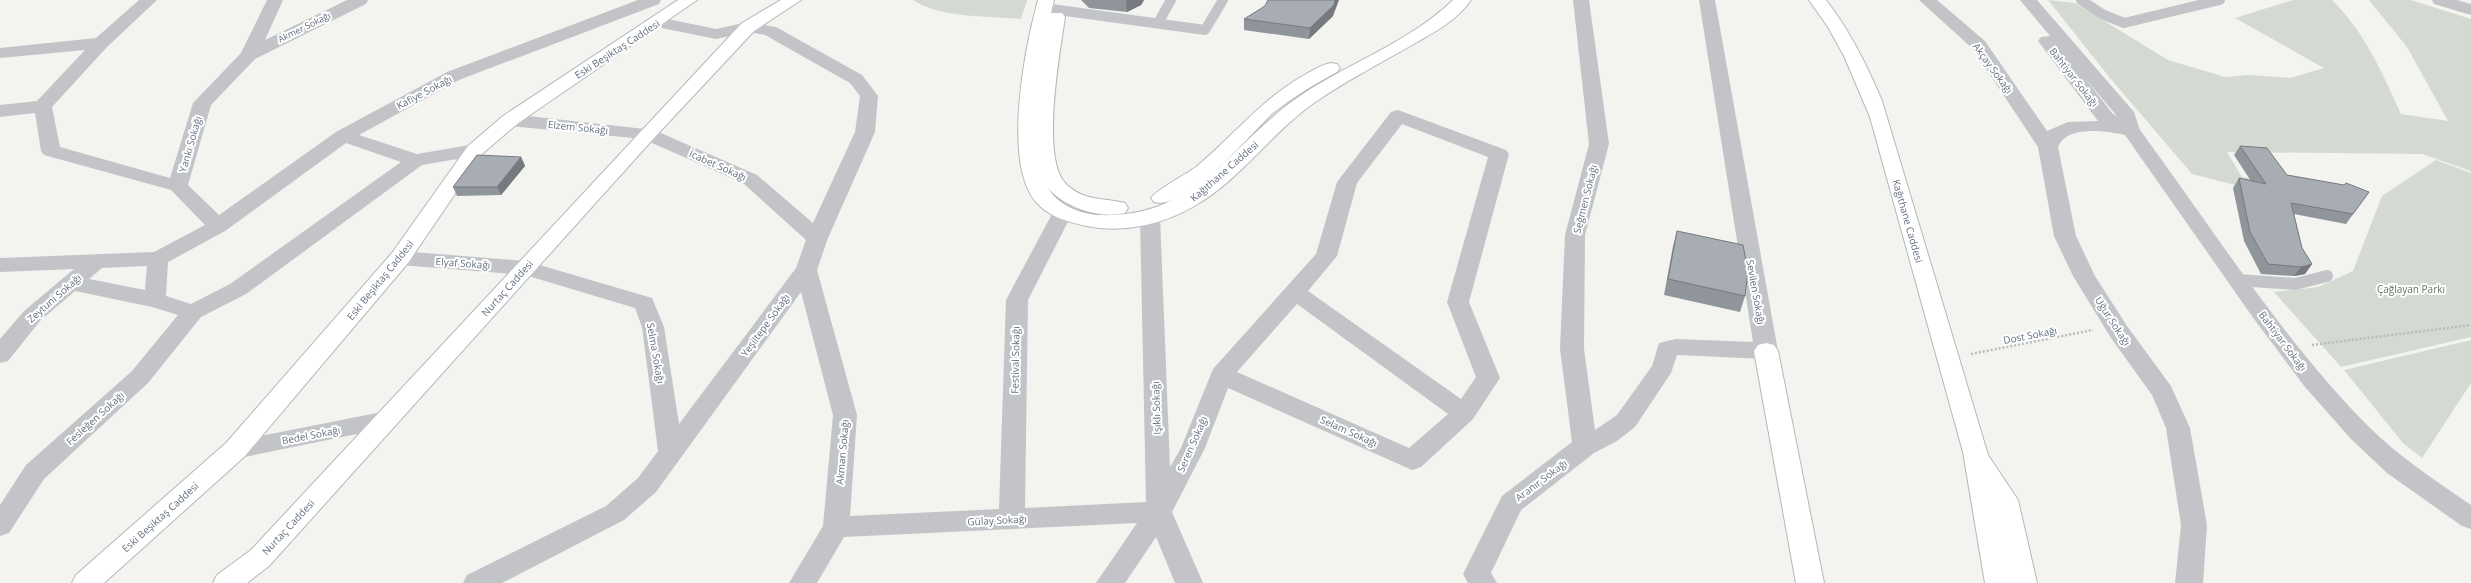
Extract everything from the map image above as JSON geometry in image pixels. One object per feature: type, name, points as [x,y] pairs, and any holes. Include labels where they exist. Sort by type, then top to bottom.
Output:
[{"type":"street","points":[[0,111],[43,106],[101,42],[148,0]]},
{"type":"street","name":"Yankı Sokağı","points":[[178,186],[202,103],[249,55],[275,0]]},
{"type":"street","name":"Akmer Sokağı","points":[[249,55],[360,0]]},
{"type":"street","name":"Kafiye Sokağı","points":[[218,226],[342,136],[453,76],[653,0]]},
{"type":"street","name":"Eski Beşiktaş Caddesi","points":[[86,583],[234,450],[400,258],[475,150],[510,120],[689,0]]},
{"type":"street","name":"Nurtaç Caddesi","points":[[227,583],[260,558],[647,134],[748,27],[793,0]]},
{"type":"street","name":"Seğmen Sokağı","points":[[1581,0],[1599,144],[1575,235],[1572,349],[1585,446]]},
{"type":"street","name":"Sevilen Sokağı","points":[[1707,0],[1766,351],[1810,583]]},
{"type":"street","name":"Kağıthane Caddesi","points":[[1816,0],[1836,24],[1865,80],[1879,117],[1946,359],[1975,452],[1999,583]]},
{"type":"street","name":"Akçay Sokağı","points":[[1927,0],[1979,45],[2048,147]]},
{"type":"street","points":[[2440,0],[2471,10]]},
{"type":"street","name":"Kağıthane Caddesi","points":[[1052,4],[1036,48],[1028,132],[1029,168],[1037,189],[1068,205],[1082,219],[1104,222],[1128,221],[1148,210],[1180,206],[1200,194],[1294,108],[1345,75],[1443,20],[1456,2]]},
{"type":"street","name":"Bahtiyar Sokağı","points":[[2031,4],[2048,44],[2106,118],[2131,130],[2238,280],[2313,381],[2360,433],[2396,466],[2471,519]]},
{"type":"street","points":[[658,22],[716,34],[748,27]]},
{"type":"street","name":"Yeşiltepe Sokağı","points":[[477,583],[615,513],[647,485],[806,270],[817,238],[865,132],[869,96],[856,80],[850,76],[770,31],[748,27]]},
{"type":"street","points":[[0,53],[101,42]]},
{"type":"street","points":[[0,265],[158,259],[218,226],[178,186],[52,152],[43,106]]},
{"type":"street","points":[[1221,375],[1326,256],[1347,182],[1398,116],[1499,154],[1458,302],[1488,378],[1464,413],[1295,292]]},
{"type":"street","name":"Elzem Sokağı","points":[[510,120],[647,134]]},
{"type":"street","points":[[2048,147],[2053,136],[2068,128],[2107,126],[2131,130]]},
{"type":"street","name":"İcabet Sokağı","points":[[647,134],[750,179],[817,238]]},
{"type":"street","points":[[342,136],[416,160]]},
{"type":"street","name":"Uğur Sokağı","points":[[2048,147],[2057,186],[2065,236],[2084,276],[2116,326],[2163,392],[2178,428],[2194,525],[2189,583]]},
{"type":"street","points":[[71,283],[155,300],[193,312],[238,289],[416,160],[475,150]]},
{"type":"street","name":"Festival Sokağı","points":[[1012,520],[1016,300],[1068,205]]},
{"type":"street","name":"Işıklı Sokağı","points":[[1148,210],[1159,512]]},
{"type":"street","name":"Elyaf Sokağı","points":[[400,258],[526,268]]},
{"type":"street","points":[[155,300],[158,259]]},
{"type":"street","name":"Zeytuni Sokağı","points":[[0,355],[32,316],[96,262]]},
{"type":"street","name":"Selma Sokağı","points":[[526,268],[644,303],[653,327],[671,454]]},
{"type":"street","name":"Akman Sokağı","points":[[803,583],[836,527],[845,415],[806,270]]},
{"type":"street","name":"Fesleğen Sokağı","points":[[0,526],[35,472],[140,377],[193,312]]},
{"type":"street","points":[[1585,446],[1608,435],[1626,421],[1663,367],[1667,349],[1676,347],[1766,351]]},
{"type":"street","name":"Seren Sokağı","points":[[1159,512],[1193,448],[1221,375]]},
{"type":"street","name":"Selam Sokağı","points":[[1221,375],[1412,460],[1464,413]]},
{"type":"street","name":"Bedel Sokağı","points":[[234,450],[387,420]]},
{"type":"street","name":"Aranır Sokağı","points":[[1483,583],[1477,574],[1511,503],[1585,446]]},
{"type":"street","name":"Kağıthane Caddesi","points":[[1975,452],[2006,500],[2023,583]]},
{"type":"street","points":[[1110,583],[1159,512]]},
{"type":"street","points":[[1159,512],[1189,583]]},
{"type":"street","name":"Gülay Sokağı","points":[[836,527],[1159,512]]},
{"type":"lane","points":[[1158,23],[1171,0]]},
{"type":"lane","points":[[1052,4],[1205,30],[1223,0]]},
{"type":"lane","points":[[2081,0],[2102,14],[2124,23],[2216,0]]},
{"type":"lane","points":[[2238,280],[2297,284],[2316,282],[2327,276]]},
{"type":"path","points":[[2288,348],[2471,325]]},
{"type":"path","name":"Dost Sokağı","points":[[1946,359],[2116,326]]},
{"type":"green space","points":[[913,0],[1027,0],[1021,19],[951,13],[924,6]]},
{"type":"green space","points":[[2048,0],[2075,3],[2168,60],[2225,77],[2249,75],[2290,78],[2324,68],[2235,18],[2293,0],[2332,0],[2354,25],[2363,39],[2380,69],[2401,114],[2448,121],[2407,47],[2369,0],[2411,0],[2471,19],[2471,171],[2422,154],[2227,152],[2242,177],[2269,181],[2274,195],[2192,174],[2110,78]]},
{"type":"green space","name":"Çağlayan Parkı","points":[[2436,160],[2471,173],[2471,337],[2341,367],[2274,292],[2318,287],[2353,271],[2382,196]]},
{"type":"green space","points":[[2471,340],[2471,383],[2422,458],[2403,443],[2344,370]]},
{"type":"building","points":[[1268,0],[1335,0],[1334,5],[1310,28],[1244,19],[1265,6]]},
{"type":"building","points":[[2240,146],[2267,148],[2287,175],[2344,185],[2346,183],[2369,192],[2353,214],[2291,203],[2302,248],[2312,264],[2301,267],[2268,264],[2250,232],[2239,178],[2266,184]]},
{"type":"building","points":[[477,155],[521,157],[497,187],[453,187]]},
{"type":"building","points":[[1677,231],[1743,245],[1748,271],[1745,296],[1668,279]]}]
